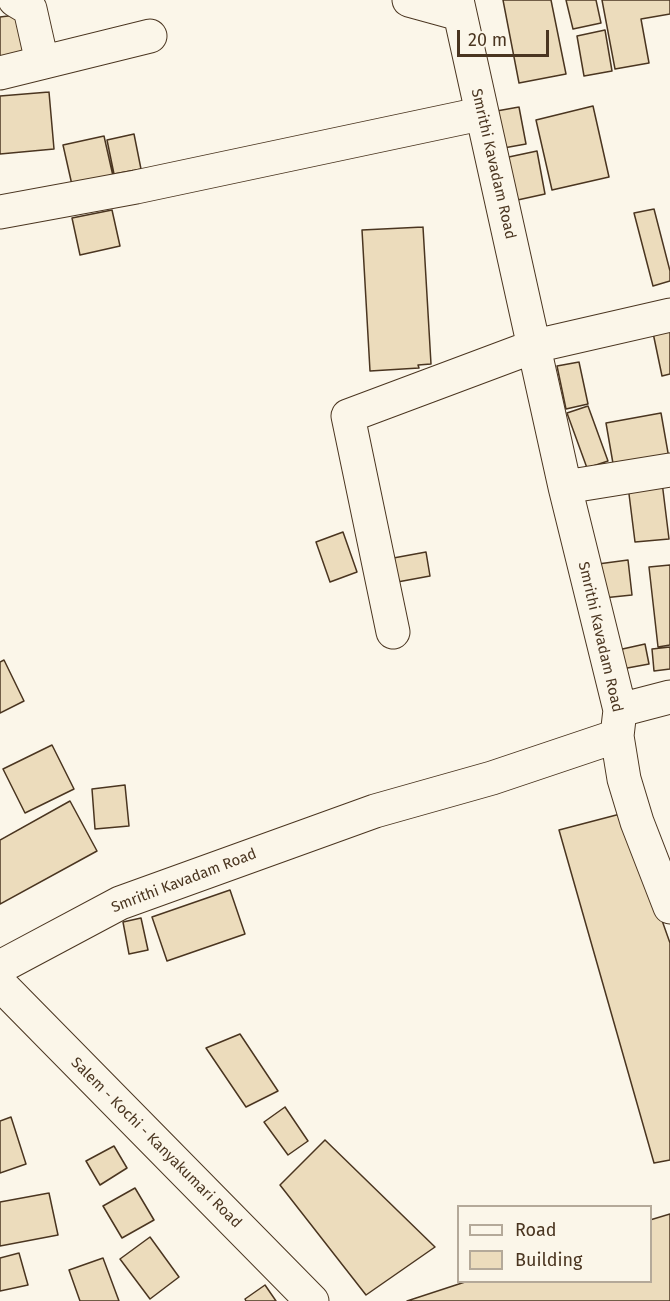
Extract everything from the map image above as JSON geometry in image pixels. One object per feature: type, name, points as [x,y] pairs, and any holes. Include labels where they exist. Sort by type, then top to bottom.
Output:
[{"type":"street","points":[[15,0],[30,9],[42,62]]},
{"type":"street","points":[[409,0],[459,7]]},
{"type":"street","name":"Smrithi Kavadam Road","points":[[0,967],[120,903],[375,811],[492,778],[619,723],[535,346],[480,114],[459,7]]},
{"type":"street","points":[[0,73],[150,36]]},
{"type":"street","points":[[0,212],[136,187],[480,114]]},
{"type":"street","points":[[393,632],[348,416],[535,346],[670,315]]},
{"type":"street","points":[[565,487],[670,470]]},
{"type":"street","points":[[670,697],[619,723],[624,779],[637,822],[670,907]]},
{"type":"street","name":"Salem - Kochi - Kanyakumari Road","points":[[0,984],[312,1301]]},
{"type":"building","points":[[503,0],[551,0],[566,74],[519,83]]},
{"type":"building","points":[[566,0],[596,0],[601,23],[573,29]]},
{"type":"building","points":[[602,0],[670,0],[670,14],[641,19],[649,63],[615,69]]},
{"type":"building","points":[[24,14],[28,57],[0,60],[0,17]]},
{"type":"building","points":[[605,30],[612,71],[584,76],[577,36]]},
{"type":"building","points":[[49,92],[54,149],[0,154],[0,96]]},
{"type":"building","points":[[593,106],[609,177],[552,190],[536,120]]},
{"type":"building","points":[[519,107],[526,144],[498,149],[491,112]]},
{"type":"building","points":[[134,134],[141,169],[114,174],[107,140]]},
{"type":"building","points":[[104,136],[113,176],[72,185],[63,145]]},
{"type":"building","points":[[537,151],[545,194],[513,201],[504,158]]},
{"type":"building","points":[[654,209],[670,271],[670,281],[653,286],[634,213]]},
{"type":"building","points":[[112,210],[120,246],[80,255],[72,218]]},
{"type":"building","points":[[423,227],[431,364],[418,365],[419,368],[370,371],[362,230]]},
{"type":"building","points":[[670,324],[670,374],[662,376],[652,328]]},
{"type":"building","points":[[579,362],[588,404],[566,409],[557,366]]},
{"type":"building","points":[[588,406],[608,461],[587,468],[567,413]]},
{"type":"building","points":[[661,413],[670,464],[615,475],[606,423]]},
{"type":"building","points":[[662,482],[669,539],[635,542],[628,486]]},
{"type":"building","points":[[343,532],[357,572],[330,582],[316,542]]},
{"type":"building","points":[[426,552],[430,576],[392,583],[388,559]]},
{"type":"building","points":[[628,560],[632,595],[603,598],[598,564]]},
{"type":"building","points":[[670,565],[670,645],[658,647],[649,567]]},
{"type":"building","points":[[645,644],[649,664],[622,669],[618,650]]},
{"type":"building","points":[[670,647],[670,669],[654,671],[652,649]]},
{"type":"building","points":[[4,660],[24,701],[0,713],[0,662]]},
{"type":"building","points":[[52,745],[74,789],[25,813],[3,769]]},
{"type":"building","points":[[125,785],[129,826],[95,829],[92,789]]},
{"type":"building","points":[[70,801],[97,851],[0,904],[0,840]]},
{"type":"building","points":[[624,813],[670,943],[670,1160],[654,1163],[559,830]]},
{"type":"building","points":[[230,890],[245,934],[167,961],[152,917]]},
{"type":"building","points":[[141,918],[148,950],[129,954],[123,922]]},
{"type":"building","points":[[240,1034],[278,1091],[246,1107],[206,1048]]},
{"type":"building","points":[[285,1107],[308,1141],[288,1155],[264,1122]]},
{"type":"building","points":[[11,1117],[26,1164],[0,1173],[0,1121]]},
{"type":"building","points":[[325,1140],[435,1247],[366,1295],[280,1185]]},
{"type":"building","points":[[114,1146],[127,1168],[100,1185],[86,1161]]},
{"type":"building","points":[[135,1188],[154,1220],[122,1238],[103,1206]]},
{"type":"building","points":[[49,1193],[58,1235],[0,1246],[0,1202]]},
{"type":"building","points":[[670,1214],[670,1301],[407,1301],[462,1283],[652,1283],[652,1219]]},
{"type":"building","points":[[150,1237],[179,1277],[150,1299],[120,1259]]},
{"type":"building","points":[[19,1253],[28,1285],[0,1291],[0,1258]]},
{"type":"building","points":[[103,1258],[119,1301],[80,1301],[69,1270]]},
{"type":"building","points":[[265,1285],[276,1301],[246,1301],[245,1299]]}]
